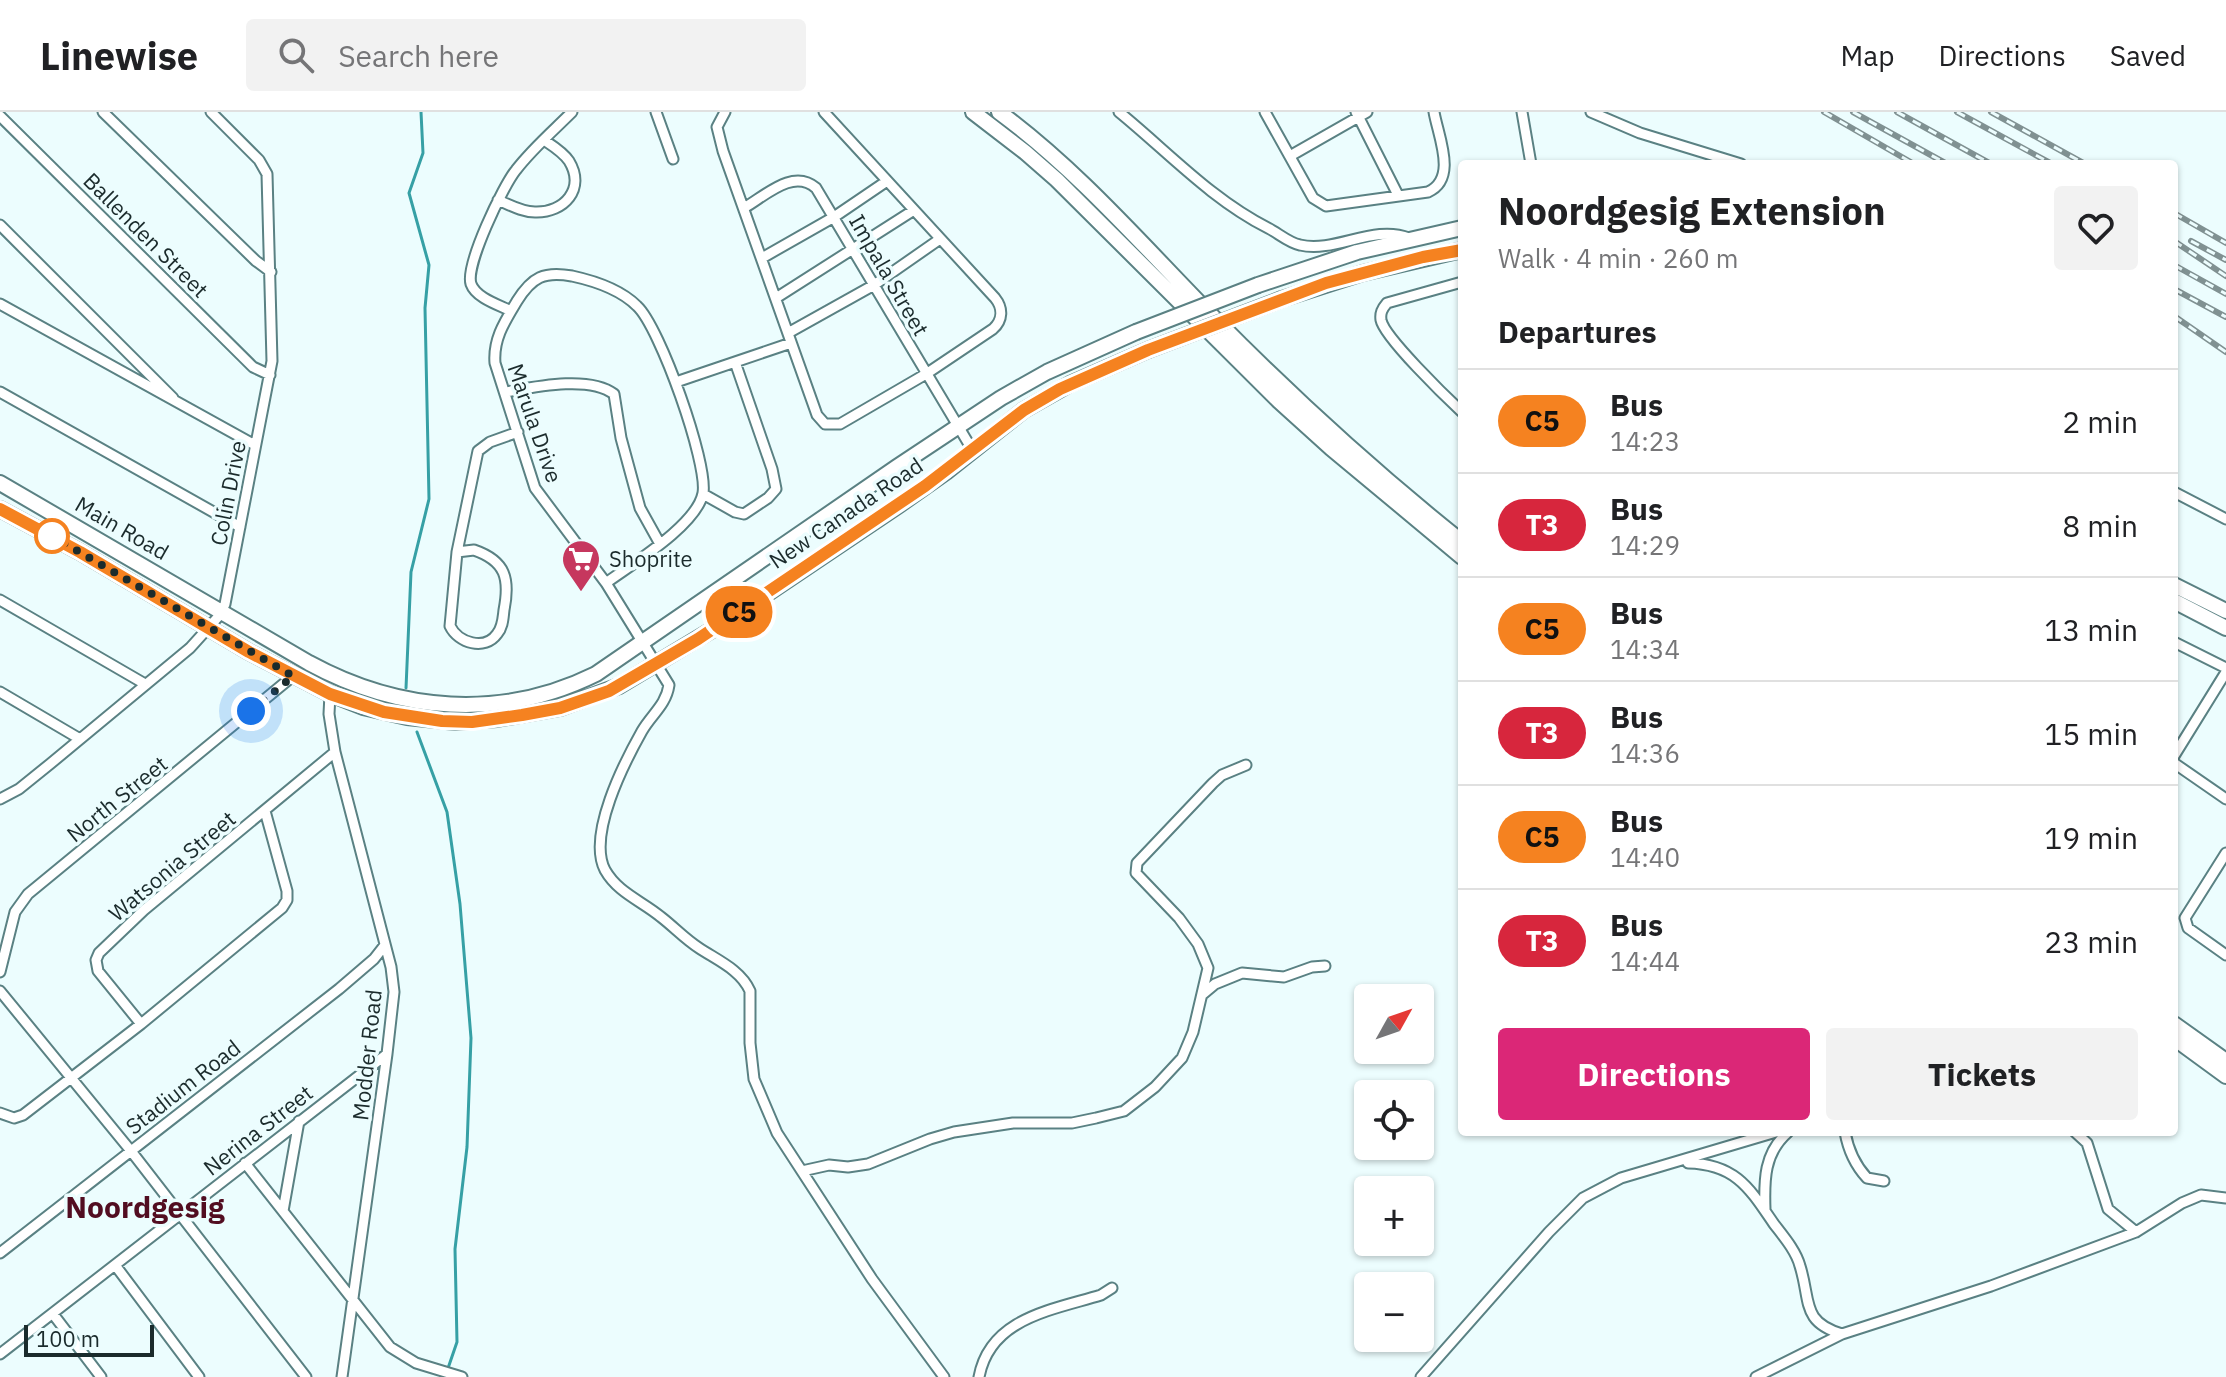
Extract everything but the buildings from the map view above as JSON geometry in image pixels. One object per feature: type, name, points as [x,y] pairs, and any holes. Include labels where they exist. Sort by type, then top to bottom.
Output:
[{"type":"main road","points":[[973,112],[1057,180],[1243,367],[1331,448],[1458,554]]},
{"type":"main road","points":[[999,112],[1097,197],[1307,410],[1368,466],[1458,539]]},
{"type":"main road","name":"New Canada Road","points":[[222,611],[327,673],[368,691],[436,705],[480,706],[549,693],[596,674],[956,427],[1047,372],[1136,332],[1258,285],[1333,259],[1458,229]]},
{"type":"main road","name":"New Canada Road","points":[[209,629],[330,694],[363,707],[407,717],[486,721],[560,708],[609,691],[725,622],[973,451],[1036,402],[1148,350],[1282,299],[1363,273],[1458,251]]},
{"type":"main road","name":"Main Road","points":[[0,483],[222,611]]},
{"type":"main road","name":"Main Road","points":[[0,509],[80,552],[209,629]]},
{"type":"main road","points":[[2178,587],[2226,611]]},
{"type":"main road","points":[[2178,603],[2226,628]]},
{"type":"main road","points":[[2178,1027],[2226,1061]]},
{"type":"main road","points":[[2178,1041],[2226,1076]]},
{"type":"street","points":[[103,112],[271,272]]},
{"type":"street","name":"Colin Drive","points":[[0,799],[19,789],[190,648],[222,611],[273,347],[267,174],[259,160],[211,112]]},
{"type":"street","points":[[511,311],[475,292],[470,279],[478,248],[498,200],[513,174],[572,112]]},
{"type":"street","points":[[656,112],[673,159]]},
{"type":"street","points":[[725,112],[717,130],[789,338],[817,415],[825,424],[835,426],[926,374],[993,329],[1001,315],[998,302],[824,112]]},
{"type":"street","points":[[1119,112],[1204,186],[1250,220],[1298,245],[1322,245],[1382,234],[1410,239]]},
{"type":"street","points":[[1265,112],[1313,198],[1321,205],[1332,206],[1431,191],[1443,179],[1444,166],[1434,112]]},
{"type":"street","points":[[1522,112],[1530,160]]},
{"type":"street","points":[[1591,112],[1640,133],[1728,160]]},
{"type":"street","points":[[1290,156],[1360,114],[1398,195]]},
{"type":"street","name":"Ballenden Street","points":[[0,116],[253,367],[270,375]]},
{"type":"street","points":[[498,200],[531,212],[555,210],[568,201],[574,182],[572,169],[562,153],[544,140]]},
{"type":"street","name":"Impala Street","points":[[744,208],[786,183],[804,180],[816,188],[973,451]]},
{"type":"street","points":[[762,258],[834,217],[887,181]]},
{"type":"street","points":[[776,298],[914,210]]},
{"type":"street","points":[[0,225],[178,404]]},
{"type":"street","points":[[676,382],[735,362],[789,338],[940,239]]},
{"type":"street","name":"Marula Drive","points":[[703,494],[698,460],[676,382],[646,315],[621,293],[591,281],[549,274],[528,286],[511,311],[494,347],[495,363],[535,488],[606,583],[669,685],[667,698],[642,731],[605,812],[600,833],[601,860],[606,871],[625,893],[660,915],[672,928],[730,968],[746,983],[750,991],[750,1043],[756,1086],[777,1133],[802,1171]]},
{"type":"street","points":[[1458,283],[1387,303],[1381,316],[1385,329],[1458,408]]},
{"type":"street","points":[[0,304],[255,445]]},
{"type":"street","points":[[606,583],[660,544],[690,517],[703,494],[744,514],[768,498],[776,488],[735,362]]},
{"type":"street","points":[[506,392],[549,384],[597,386],[614,394],[621,438],[640,508],[660,544]]},
{"type":"street","points":[[0,392],[240,527]]},
{"type":"street","points":[[457,552],[474,550],[483,553],[498,564],[506,576],[502,627],[490,641],[470,643],[460,639],[450,626],[457,552],[476,455],[483,446],[518,432]]},
{"type":"street","points":[[2178,494],[2226,519]]},
{"type":"street","points":[[0,600],[145,684]]},
{"type":"street","points":[[2178,644],[2226,670],[2178,749]]},
{"type":"street","name":"North Street","points":[[0,972],[15,912],[28,894],[293,676]]},
{"type":"street","points":[[0,692],[80,739]]},
{"type":"street","name":"Modder Road","points":[[330,694],[329,714],[335,752],[385,945],[394,992],[342,1377]]},
{"type":"street","name":"Watsonia Street","points":[[141,1024],[98,971],[96,960],[99,953],[144,910],[335,752]]},
{"type":"street","points":[[944,1377],[872,1279],[802,1171],[829,1165],[848,1167],[868,1164],[954,1132],[1013,1123],[1072,1123],[1124,1111],[1155,1087],[1182,1058],[1193,1032],[1208,968],[1198,944],[1179,918],[1136,873],[1137,863],[1213,783],[1222,775],[1246,765]]},
{"type":"street","points":[[2178,766],[2226,799]]},
{"type":"street","points":[[0,1113],[14,1118],[23,1115],[141,1024],[282,908],[287,891],[265,811]]},
{"type":"street","points":[[2226,853],[2185,918],[2190,930],[2226,955]]},
{"type":"street","name":"Stadium Road","points":[[0,1253],[339,989],[374,959],[385,945]]},
{"type":"street","points":[[1203,994],[1215,984],[1242,973],[1284,977],[1325,966]]},
{"type":"street","points":[[0,991],[131,1151],[306,1377]]},
{"type":"street","name":"Nerina Street","points":[[0,1354],[387,1054]]},
{"type":"street","points":[[283,1211],[299,1121]]},
{"type":"street","points":[[1421,1377],[1583,1198],[1621,1178],[1763,1136]]},
{"type":"street","points":[[1765,1211],[1768,1161],[1784,1136]]},
{"type":"street","points":[[1846,1136],[1859,1169],[1867,1178],[1884,1181]]},
{"type":"street","points":[[2079,1136],[2087,1143],[2108,1209],[2136,1232]]},
{"type":"street","points":[[245,1163],[398,1354],[458,1375]]},
{"type":"street","points":[[1677,1163],[1719,1168],[1750,1188],[1796,1255],[1811,1313],[1818,1324],[1842,1334]]},
{"type":"street","points":[[1756,1377],[1842,1334],[1991,1286],[2136,1232],[2182,1203],[2201,1195],[2226,1198]]},
{"type":"street","points":[[115,1265],[199,1377]]},
{"type":"street","points":[[979,1377],[982,1362],[991,1345],[1020,1321],[1101,1295],[1112,1288]]},
{"type":"street","points":[[53,1314],[101,1377]]},
{"type":"waterway","points":[[406,688],[411,572],[429,499],[425,308],[429,265],[409,193],[423,153],[421,112]]},
{"type":"waterway","points":[[417,732],[447,812],[460,904],[471,1038],[467,1147],[455,1249],[457,1342],[445,1377]]},
{"type":"railway","points":[[1824,112],[1907,160]]},
{"type":"railway","points":[[1853,112],[1940,160]]},
{"type":"railway","points":[[1897,112],[1984,160]]},
{"type":"railway","points":[[1957,112],[2045,160]]},
{"type":"railway","points":[[1991,112],[2078,160]]},
{"type":"railway","points":[[2178,215],[2226,243]]},
{"type":"railway","points":[[2191,241],[2226,260]]},
{"type":"railway","points":[[2178,244],[2226,276]]},
{"type":"railway","points":[[2178,267],[2226,294]]},
{"type":"railway","points":[[2178,291],[2226,317]]},
{"type":"railway","points":[[2178,319],[2226,352]]},
{"type":"bus line","name":"C5","points":[[0,509],[80,552],[249,652],[330,694],[363,707],[442,721],[472,722],[522,715],[560,708],[609,691],[698,639],[925,486],[1024,410],[1060,389],[1148,350],[1326,283],[1458,251]]},
{"type":"place","name":"Shoprite","points":[[581,593]]},
{"type":"district","name":"Noordgesig","points":[[145,1208]]},
{"type":"route","points":[[52,536],[293,676],[251,711]]}]
